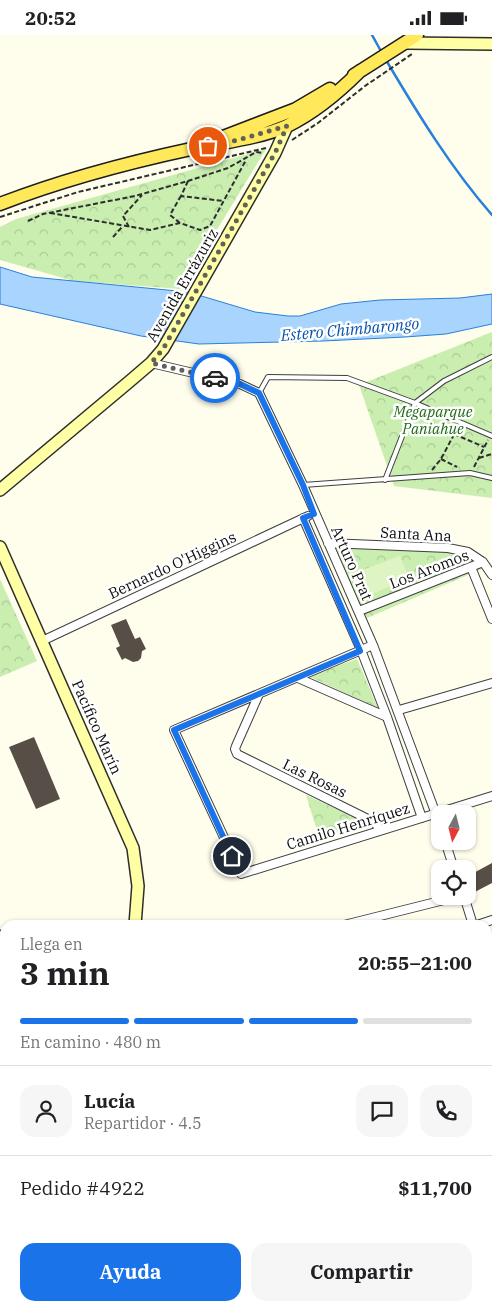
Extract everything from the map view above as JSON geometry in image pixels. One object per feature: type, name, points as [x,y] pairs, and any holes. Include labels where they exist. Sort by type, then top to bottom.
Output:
[{"type":"main road","points":[[193,149],[296,109],[360,71],[408,39]]},
{"type":"main road","points":[[0,204],[44,187],[193,149],[238,140],[287,126],[312,111],[336,93],[360,71]]},
{"type":"main road","points":[[287,126],[296,109]]},
{"type":"street","points":[[446,35],[460,43]]},
{"type":"street","points":[[408,39],[492,44]]},
{"type":"street","name":"Avenida Errázuriz","points":[[0,490],[151,363],[163,349],[275,153],[287,126]]},
{"type":"street","points":[[151,363],[240,384],[259,393]]},
{"type":"street","name":"Arturo Prat","points":[[259,393],[303,485],[314,514],[373,645],[433,805]]},
{"type":"street","name":"Bernardo O'Higgins","points":[[42,641],[314,514]]},
{"type":"street","name":"Arturo Prat","points":[[303,518],[387,717],[422,817]]},
{"type":"street","name":"Santa Ana","points":[[328,543],[448,548],[468,552],[483,563],[492,575]]},
{"type":"street","name":"Pacífico Marín","points":[[0,547],[133,848],[138,886],[135,920]]},
{"type":"street","name":"Los Aromos","points":[[358,611],[483,563]]},
{"type":"street","points":[[471,567],[492,619]]},
{"type":"street","points":[[259,694],[373,645]]},
{"type":"street","points":[[298,678],[387,717]]},
{"type":"street","points":[[399,710],[492,683]]},
{"type":"street","name":"Camilo Henríquez","points":[[259,694],[174,730],[241,874],[431,814]]},
{"type":"street","name":"Las Rosas","points":[[259,694],[236,746],[236,752],[239,756],[374,822],[381,830]]},
{"type":"street","name":"Camilo Henríquez","points":[[462,805],[492,796]]},
{"type":"street","points":[[364,920],[431,904]]},
{"type":"street","points":[[465,905],[471,920]]},
{"type":"lane","points":[[385,480],[415,403],[444,381],[492,357]]},
{"type":"lane","points":[[259,393],[268,377],[347,378],[415,403],[491,436]]},
{"type":"lane","points":[[303,485],[470,473],[492,478]]},
{"type":"path","points":[[374,80],[398,63]]},
{"type":"path","points":[[28,221],[47,213],[143,194],[188,181],[228,168],[256,152],[275,153]]},
{"type":"path","points":[[188,181],[170,215],[180,223],[200,230],[210,226],[248,157]]},
{"type":"path","points":[[129,227],[123,216],[143,194]]},
{"type":"path","points":[[180,196],[224,201]]},
{"type":"path","points":[[47,213],[150,230],[180,223]]},
{"type":"path","points":[[113,237],[124,226]]},
{"type":"path","points":[[425,477],[441,459],[461,423]]},
{"type":"path","points":[[454,434],[484,447]]},
{"type":"path","points":[[441,459],[470,473],[491,436]]},
{"type":"path","points":[[479,458],[492,454]]},
{"type":"green space","points":[[266,149],[181,289],[74,281],[0,260],[0,227],[16,219]]},
{"type":"green space","name":"Megaparque Paniahue","points":[[492,332],[492,498],[394,486],[359,385]]},
{"type":"green space","points":[[328,543],[448,548],[489,566],[367,618]]},
{"type":"green space","points":[[400,556],[409,578],[365,597],[354,573]]},
{"type":"green space","points":[[0,579],[37,661],[0,677]]},
{"type":"green space","points":[[357,659],[378,708],[308,676]]},
{"type":"green space","points":[[306,795],[369,824],[320,840]]},
{"type":"water","name":"Estero Chimbarongo","points":[[0,267],[32,277],[188,292],[255,312],[288,316],[300,316],[341,304],[380,300],[460,298],[492,294],[492,324],[446,334],[405,337],[199,344],[141,336],[0,304]]},
{"type":"building","points":[[126,619],[135,639],[140,637],[146,649],[142,651],[141,658],[138,661],[133,662],[125,658],[122,660],[116,648],[120,646],[111,625]]},
{"type":"building","points":[[34,737],[60,799],[36,809],[9,747]]},
{"type":"building","points":[[492,863],[492,883],[476,891],[476,872]]},
{"type":"waterway","points":[[372,35],[382,53]]},
{"type":"waterway","points":[[386,60],[449,160],[492,215]]},
{"type":"way so far","points":[[208,146],[238,140],[287,126],[275,153],[163,349],[151,363],[215,378]]},
{"type":"route","points":[[215,378],[240,384],[259,393],[303,485],[314,514],[303,518],[360,651],[174,730],[232,856]]}]
